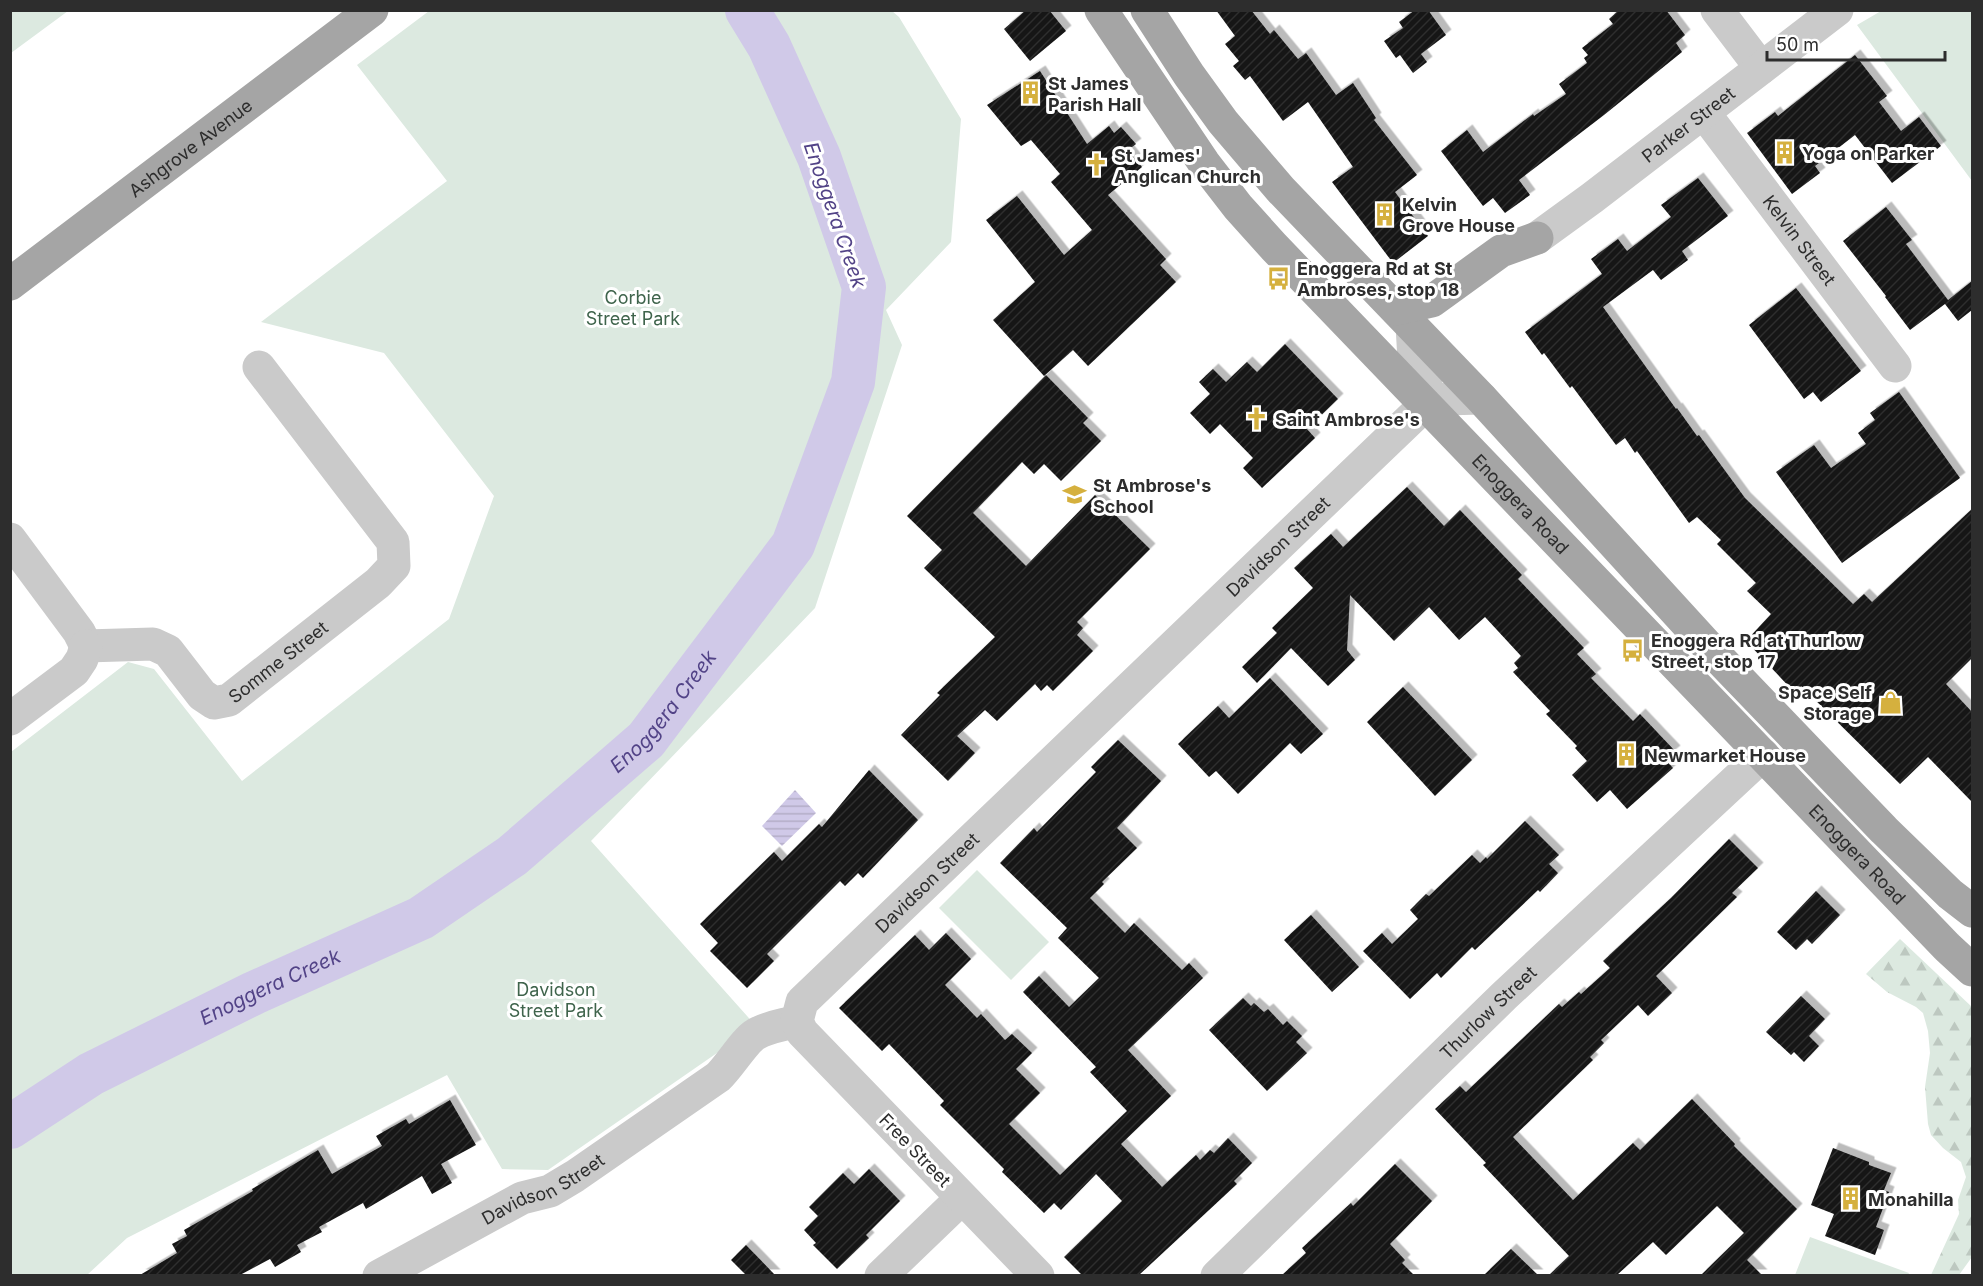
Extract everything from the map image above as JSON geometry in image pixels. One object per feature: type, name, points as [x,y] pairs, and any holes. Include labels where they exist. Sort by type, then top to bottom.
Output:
[{"type":"main road","name":"Ashgrove Avenue","points":[[10,284],[372,10]]},
{"type":"main road","name":"Enoggera Road","points":[[1101,10],[1171,117],[1238,207],[1425,405],[1947,947],[1972,970]]},
{"type":"main road","name":"Enoggera Road","points":[[1147,10],[1189,75],[1254,160],[1481,398],[1713,652],[1884,830],[1950,894],[1972,911]]},
{"type":"main road","points":[[1404,317],[1432,301],[1501,251],[1537,238]]},
{"type":"street","points":[[1717,10],[1761,68]]},
{"type":"street","name":"Parker Street","points":[[1537,238],[1704,114],[1837,10]]},
{"type":"street","name":"Kelvin Street","points":[[1704,114],[1895,366]]},
{"type":"street","points":[[1404,317],[1414,360],[1426,377],[1425,405],[1445,399],[1481,398]]},
{"type":"street","name":"Somme Street","points":[[86,646],[153,644],[168,651],[202,695],[214,703],[229,700],[378,583],[394,566],[393,543],[289,385],[259,367]]},
{"type":"street","name":"Davidson Street","points":[[379,1275],[522,1198],[550,1191],[575,1176],[718,1077],[730,1066],[748,1040],[756,1034],[797,1021],[802,1002],[818,985],[1425,405]]},
{"type":"street","points":[[10,539],[79,632],[86,646],[82,659],[74,671],[10,719]]},
{"type":"street","name":"Thurlow Street","points":[[1217,1275],[1503,996],[1763,755]]},
{"type":"street","name":"Free Street","points":[[797,1021],[802,1032],[1038,1275]]},
{"type":"street","points":[[881,1275],[962,1198]]},
{"type":"green space","points":[[11,10],[68,10],[68,11],[11,53]]},
{"type":"green space","name":"Corbie Street Park","points":[[429,11],[892,11],[899,17],[961,119],[951,242],[886,310],[902,345],[815,608],[591,841],[756,1026],[548,1170],[502,1169],[447,1075],[127,1238],[87,1275],[11,1276],[11,752],[128,662],[154,669],[242,781],[449,619],[494,496],[384,353],[261,322],[447,181],[357,65]]},
{"type":"green space","points":[[1881,11],[1972,11],[1972,181],[1857,25]]},
{"type":"green space","points":[[977,870],[1049,942],[1011,980],[939,908]]},
{"type":"green space","points":[[1900,939],[1972,1007],[1972,1257],[1959,1275],[1931,1275],[1959,1214],[1958,1200],[1966,1177],[1961,1162],[1931,1135],[1928,1124],[1925,1087],[1930,1053],[1928,1031],[1923,1013],[1887,992],[1866,974]]},
{"type":"green space","points":[[1810,1237],[1909,1273],[1908,1275],[1795,1275]]},
{"type":"shaded area","points":[[795,790],[816,813],[782,846],[762,826]]},
{"type":"building","points":[[1026,10],[1049,10],[1066,31],[1030,61],[1004,29]]},
{"type":"building","points":[[1216,10],[1251,10],[1270,34],[1274,30],[1298,59],[1306,53],[1336,95],[1353,83],[1376,118],[1374,120],[1417,175],[1395,192],[1428,236],[1393,263],[1332,182],[1353,167],[1308,102],[1283,121],[1250,76],[1245,80],[1233,66],[1239,61],[1225,44],[1235,36]]},
{"type":"building","points":[[1415,10],[1428,10],[1446,35],[1421,54],[1427,62],[1413,73],[1400,55],[1396,58],[1384,41],[1403,28],[1399,22]]},
{"type":"building","points":[[1619,10],[1666,10],[1685,35],[1676,43],[1682,52],[1519,180],[1530,195],[1505,213],[1493,198],[1483,206],[1441,151],[1467,130],[1483,152],[1533,114],[1534,116],[1566,94],[1559,84],[1587,63],[1584,58],[1588,55],[1582,48],[1613,24],[1609,19]]},
{"type":"building","points":[[1855,55],[1887,96],[1879,102],[1901,131],[1919,117],[1941,146],[1892,183],[1855,135],[1815,166],[1820,173],[1792,194],[1747,133],[1775,112],[1778,116]]},
{"type":"building","points":[[1040,71],[1087,144],[1109,126],[1114,133],[1121,127],[1136,144],[1128,150],[1142,167],[1108,195],[1166,259],[1160,265],[1176,282],[1088,366],[1073,350],[1044,376],[993,320],[1035,282],[986,220],[1017,196],[1064,255],[1092,230],[1051,182],[1060,174],[1031,140],[1021,146],[987,105]]},
{"type":"building","points":[[1698,178],[1728,216],[1682,251],[1688,260],[1661,280],[1653,270],[1603,307],[1676,409],[1697,436],[1699,435],[1745,498],[1853,604],[1864,594],[1872,602],[1972,509],[1972,658],[1946,684],[1972,712],[1972,802],[1928,757],[1900,784],[1801,686],[1795,693],[1746,641],[1771,614],[1747,591],[1756,583],[1717,544],[1721,540],[1697,517],[1689,523],[1625,438],[1616,445],[1572,386],[1570,388],[1525,332],[1602,274],[1591,259],[1618,239],[1627,251],[1671,217],[1661,205]]},
{"type":"building","points":[[1886,207],[1912,240],[1906,244],[1948,300],[1972,281],[1972,310],[1958,321],[1945,304],[1910,330],[1843,241]]},
{"type":"building","points":[[1796,288],[1861,371],[1821,402],[1813,392],[1804,399],[1749,325]]},
{"type":"building","name":"Saint Ambrose's","points":[[1285,344],[1338,399],[1307,429],[1315,438],[1262,488],[1243,468],[1253,458],[1220,424],[1210,434],[1190,413],[1210,394],[1199,382],[1213,369],[1226,382],[1247,362],[1257,372]]},
{"type":"building","points":[[1046,375],[1088,418],[1083,423],[1101,441],[1061,481],[1044,464],[1034,474],[1022,462],[973,513],[1026,566],[1095,495],[1150,549],[1077,622],[1083,628],[1077,635],[1093,651],[1053,691],[1047,685],[1041,691],[1035,684],[997,721],[985,710],[957,736],[975,753],[948,781],[901,735],[940,695],[937,693],[995,637],[924,568],[942,550],[907,516]]},
{"type":"building","points":[[1899,392],[1960,478],[1842,563],[1776,472],[1814,445],[1831,468],[1866,444],[1858,433],[1875,420],[1870,413]]},
{"type":"building","points":[[1407,487],[1444,526],[1460,510],[1522,575],[1518,579],[1584,648],[1577,654],[1596,674],[1591,678],[1633,721],[1640,714],[1675,751],[1665,759],[1673,768],[1627,809],[1610,790],[1597,802],[1572,775],[1587,761],[1575,748],[1577,746],[1546,714],[1550,711],[1513,672],[1518,668],[1514,663],[1521,656],[1485,617],[1459,640],[1429,607],[1394,641],[1350,595],[1347,650],[1355,660],[1328,686],[1291,648],[1257,683],[1242,667],[1277,633],[1272,628],[1313,588],[1294,568],[1331,534],[1343,547]]},
{"type":"building","points":[[1270,678],[1323,734],[1301,754],[1290,743],[1238,794],[1216,771],[1209,777],[1178,744],[1218,706],[1229,718]]},
{"type":"building","points":[[1403,687],[1472,760],[1435,796],[1367,722]]},
{"type":"building","points":[[1118,740],[1161,781],[1117,828],[1137,848],[1102,882],[1104,884],[1090,898],[1125,933],[1134,923],[1182,970],[1189,963],[1203,978],[1128,1050],[1171,1096],[1121,1144],[1162,1187],[1196,1155],[1200,1160],[1210,1150],[1214,1153],[1228,1138],[1252,1163],[1234,1181],[1237,1184],[1139,1275],[1082,1275],[1064,1257],[1122,1201],[1096,1174],[1061,1210],[1054,1203],[1044,1213],[1002,1172],[1004,1169],[940,1105],[944,1101],[889,1044],[882,1051],[839,1008],[915,935],[929,950],[946,933],[971,959],[945,985],[977,1018],[981,1014],[1005,1040],[1012,1034],[1032,1053],[1016,1069],[1040,1093],[1009,1124],[1060,1175],[1127,1111],[1090,1072],[1096,1067],[1023,992],[1039,976],[1069,1007],[1099,978],[1058,938],[1067,928],[1000,863],[1034,828],[1037,832],[1096,772],[1091,767]]},
{"type":"building","points":[[869,770],[918,820],[863,878],[858,873],[845,886],[840,881],[767,954],[774,961],[747,988],[710,951],[718,943],[700,924],[774,852],[782,861],[819,824],[822,827]]},
{"type":"building","points":[[1525,821],[1559,855],[1549,864],[1558,873],[1475,950],[1472,947],[1441,978],[1437,973],[1410,999],[1363,951],[1382,933],[1392,944],[1418,919],[1410,910],[1426,894],[1429,896],[1472,855],[1480,863],[1486,857],[1487,859]]},
{"type":"building","points":[[1729,839],[1758,868],[1732,893],[1737,897],[1656,976],[1672,993],[1648,1016],[1638,1005],[1601,1040],[1604,1043],[1590,1057],[1593,1060],[1513,1137],[1573,1200],[1633,1143],[1640,1150],[1692,1099],[1735,1144],[1734,1146],[1797,1209],[1747,1260],[1762,1275],[1701,1275],[1744,1233],[1717,1206],[1666,1255],[1653,1242],[1617,1275],[1549,1275],[1569,1256],[1483,1165],[1486,1163],[1435,1109],[1460,1086],[1466,1092],[1559,1004],[1562,1007],[1579,992],[1581,994],[1610,968],[1603,961],[1671,898]]},
{"type":"building","points":[[1816,891],[1840,915],[1812,944],[1807,939],[1796,950],[1777,932]]},
{"type":"building","points":[[1311,915],[1359,967],[1332,992],[1284,940]]},
{"type":"building","points":[[1801,996],[1825,1019],[1809,1036],[1819,1046],[1804,1062],[1794,1052],[1791,1055],[1766,1032]]},
{"type":"building","points":[[1243,998],[1251,1006],[1254,1003],[1264,1012],[1268,1009],[1283,1025],[1287,1021],[1302,1036],[1296,1042],[1307,1053],[1267,1091],[1209,1030]]},
{"type":"building","points":[[450,1100],[476,1145],[441,1164],[452,1183],[432,1194],[422,1176],[366,1209],[363,1203],[319,1227],[322,1232],[297,1245],[301,1252],[275,1267],[270,1259],[240,1275],[140,1275],[177,1253],[172,1244],[187,1236],[184,1230],[253,1191],[252,1189],[318,1150],[332,1174],[382,1146],[376,1136],[406,1119],[409,1124]]},
{"type":"building","name":"Monahilla","points":[[1833,1148],[1891,1173],[1884,1190],[1889,1192],[1876,1227],[1884,1230],[1875,1255],[1825,1236],[1834,1214],[1811,1205]]},
{"type":"building","points":[[1395,1164],[1432,1201],[1390,1244],[1405,1260],[1402,1263],[1414,1275],[1282,1275],[1306,1253],[1302,1248],[1351,1203],[1353,1206]]},
{"type":"building","points":[[869,1169],[900,1201],[866,1235],[869,1238],[837,1269],[813,1245],[816,1243],[804,1230],[818,1216],[809,1207],[843,1173],[854,1184]]},
{"type":"building","points":[[746,1245],[775,1275],[746,1275],[731,1260]]},
{"type":"building","points":[[1511,1249],[1538,1275],[1484,1275]]},
{"type":"waterway","name":"Enoggera Creek","points":[[10,1127],[91,1074],[254,993],[421,918],[512,856],[646,740],[793,545],[853,382],[864,287],[819,157],[769,46],[747,10]]},
{"type":"place","name":"St James Parish Hall","points":[[1030,93]]},
{"type":"place","name":"Yoga on Parker","points":[[1784,153]]},
{"type":"place","name":"St James' Anglican Church","points":[[1096,165]]},
{"type":"place","name":"Kelvin Grove House","points":[[1384,214]]},
{"type":"place","name":"Enoggera Rd at St Ambroses, stop 18","points":[[1279,278]]},
{"type":"place","name":"Saint Ambrose's","points":[[1257,419]]},
{"type":"place","name":"St Ambrose's School","points":[[1075,495]]},
{"type":"place","name":"Enoggera Rd at Thurlow Street, stop 17","points":[[1633,650]]},
{"type":"place","name":"Space Self Storage","points":[[1890,702]]},
{"type":"place","name":"Newmarket House","points":[[1626,755]]},
{"type":"place","name":"Monahilla","points":[[1850,1199]]},
{"type":"park label","name":"Davidson Street Park","points":[[556,999]]}]
